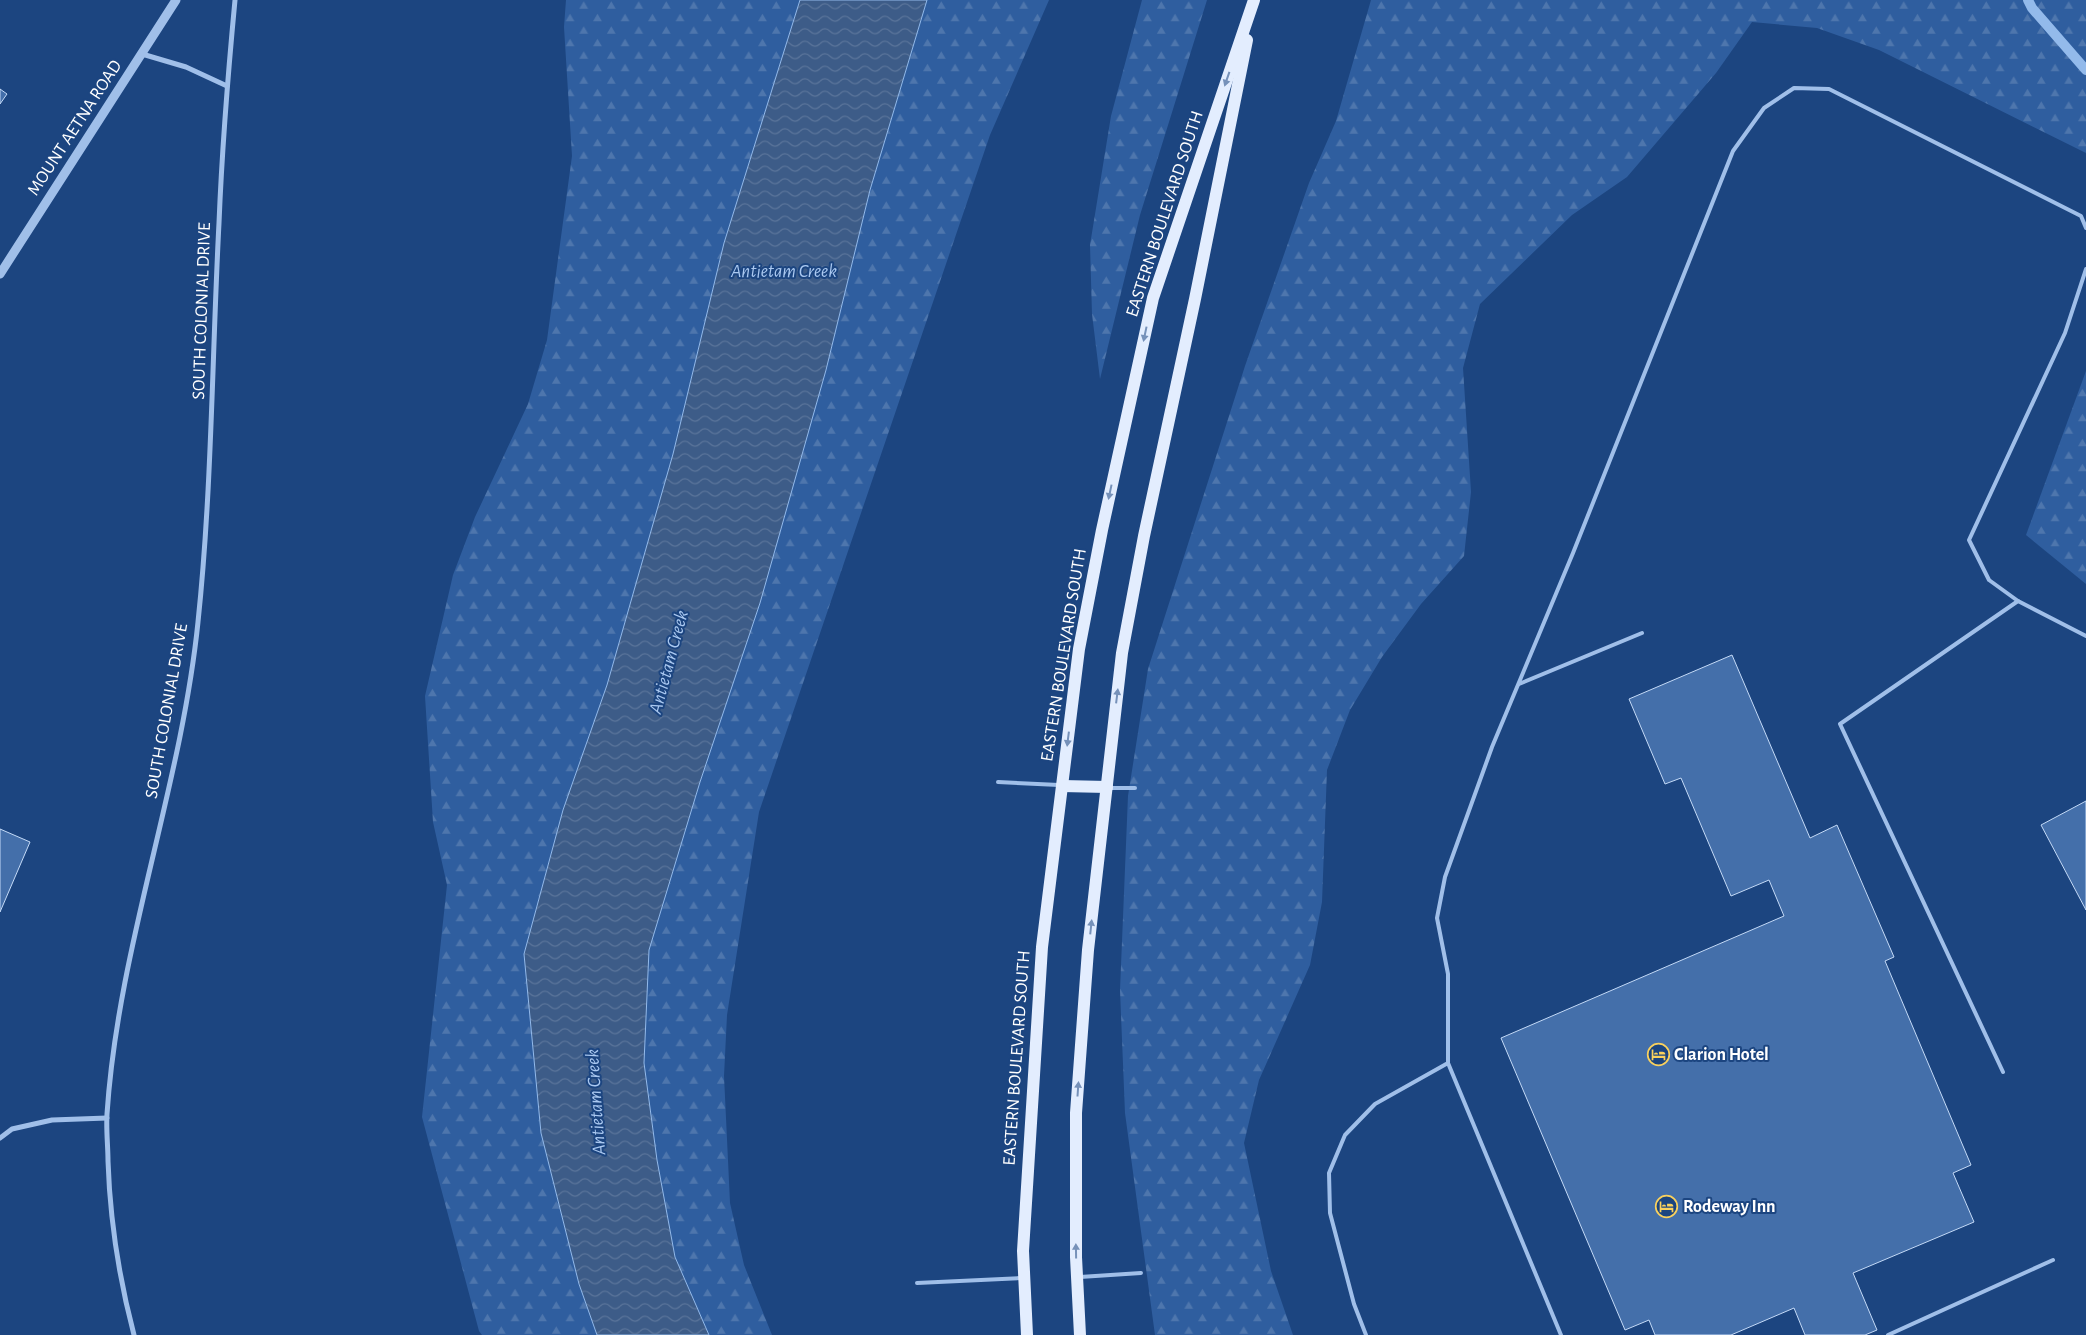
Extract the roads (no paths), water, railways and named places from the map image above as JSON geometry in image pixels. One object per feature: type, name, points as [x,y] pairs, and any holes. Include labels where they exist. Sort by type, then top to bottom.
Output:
[{"type":"main road","name":"EASTERN BOULEVARD SOUTH","points":[[1027,1335],[1023,1241],[1041,966],[1079,649],[1102,530],[1152,298],[1255,0]]},
{"type":"main road","name":"EASTERN BOULEVARD SOUTH","points":[[1080,1335],[1077,1277],[1076,1113],[1088,950],[1122,653],[1142,546],[1196,299],[1255,0]]},
{"type":"main road","points":[[1062,786],[1107,787]]},
{"type":"street","name":"MOUNT AETNA ROAD","points":[[0,274],[176,0]]},
{"type":"street","name":"SOUTH COLONIAL DRIVE","points":[[134,1335],[122,1286],[110,1204],[107,1118],[113,1050],[124,982],[183,722],[198,626],[207,523],[226,86],[235,0]]},
{"type":"street","points":[[142,54],[186,67],[226,86]]},
{"type":"street","points":[[0,1138],[12,1129],[52,1120],[107,1118]]},
{"type":"lane","points":[[1561,1335],[1448,1062],[1448,974],[1437,918],[1443,886],[1492,746],[1574,553],[1733,151],[1764,108],[1794,88],[1829,89],[2081,216],[2086,228]]},
{"type":"lane","points":[[2086,269],[2064,333],[1969,540],[1989,580],[2018,600],[2086,636]]},
{"type":"lane","points":[[2003,1072],[1840,724],[2018,600]]},
{"type":"lane","points":[[1518,685],[1642,633]]},
{"type":"lane","points":[[998,782],[1062,786]]},
{"type":"lane","points":[[1107,787],[1134,788]]},
{"type":"lane","points":[[1366,1335],[1354,1304],[1330,1213],[1329,1173],[1345,1135],[1375,1104],[1448,1062]]},
{"type":"lane","points":[[1888,1335],[2054,1260]]},
{"type":"lane","points":[[1077,1277],[1141,1273]]},
{"type":"lane","points":[[917,1283],[1024,1277]]},
{"type":"water","name":"Antietam Creek","points":[[800,0],[927,0],[870,190],[826,370],[760,603],[700,782],[649,950],[644,1063],[657,1160],[675,1257],[709,1335],[597,1335],[579,1284],[541,1133],[524,954],[563,810],[607,685],[673,454],[724,243]]},
{"type":"waterway","points":[[2028,0],[2032,8],[2086,70]]},
{"type":"place","name":"Clarion Hotel","points":[[1658,1055]]},
{"type":"place","name":"Rodeway Inn","points":[[1667,1207]]}]
